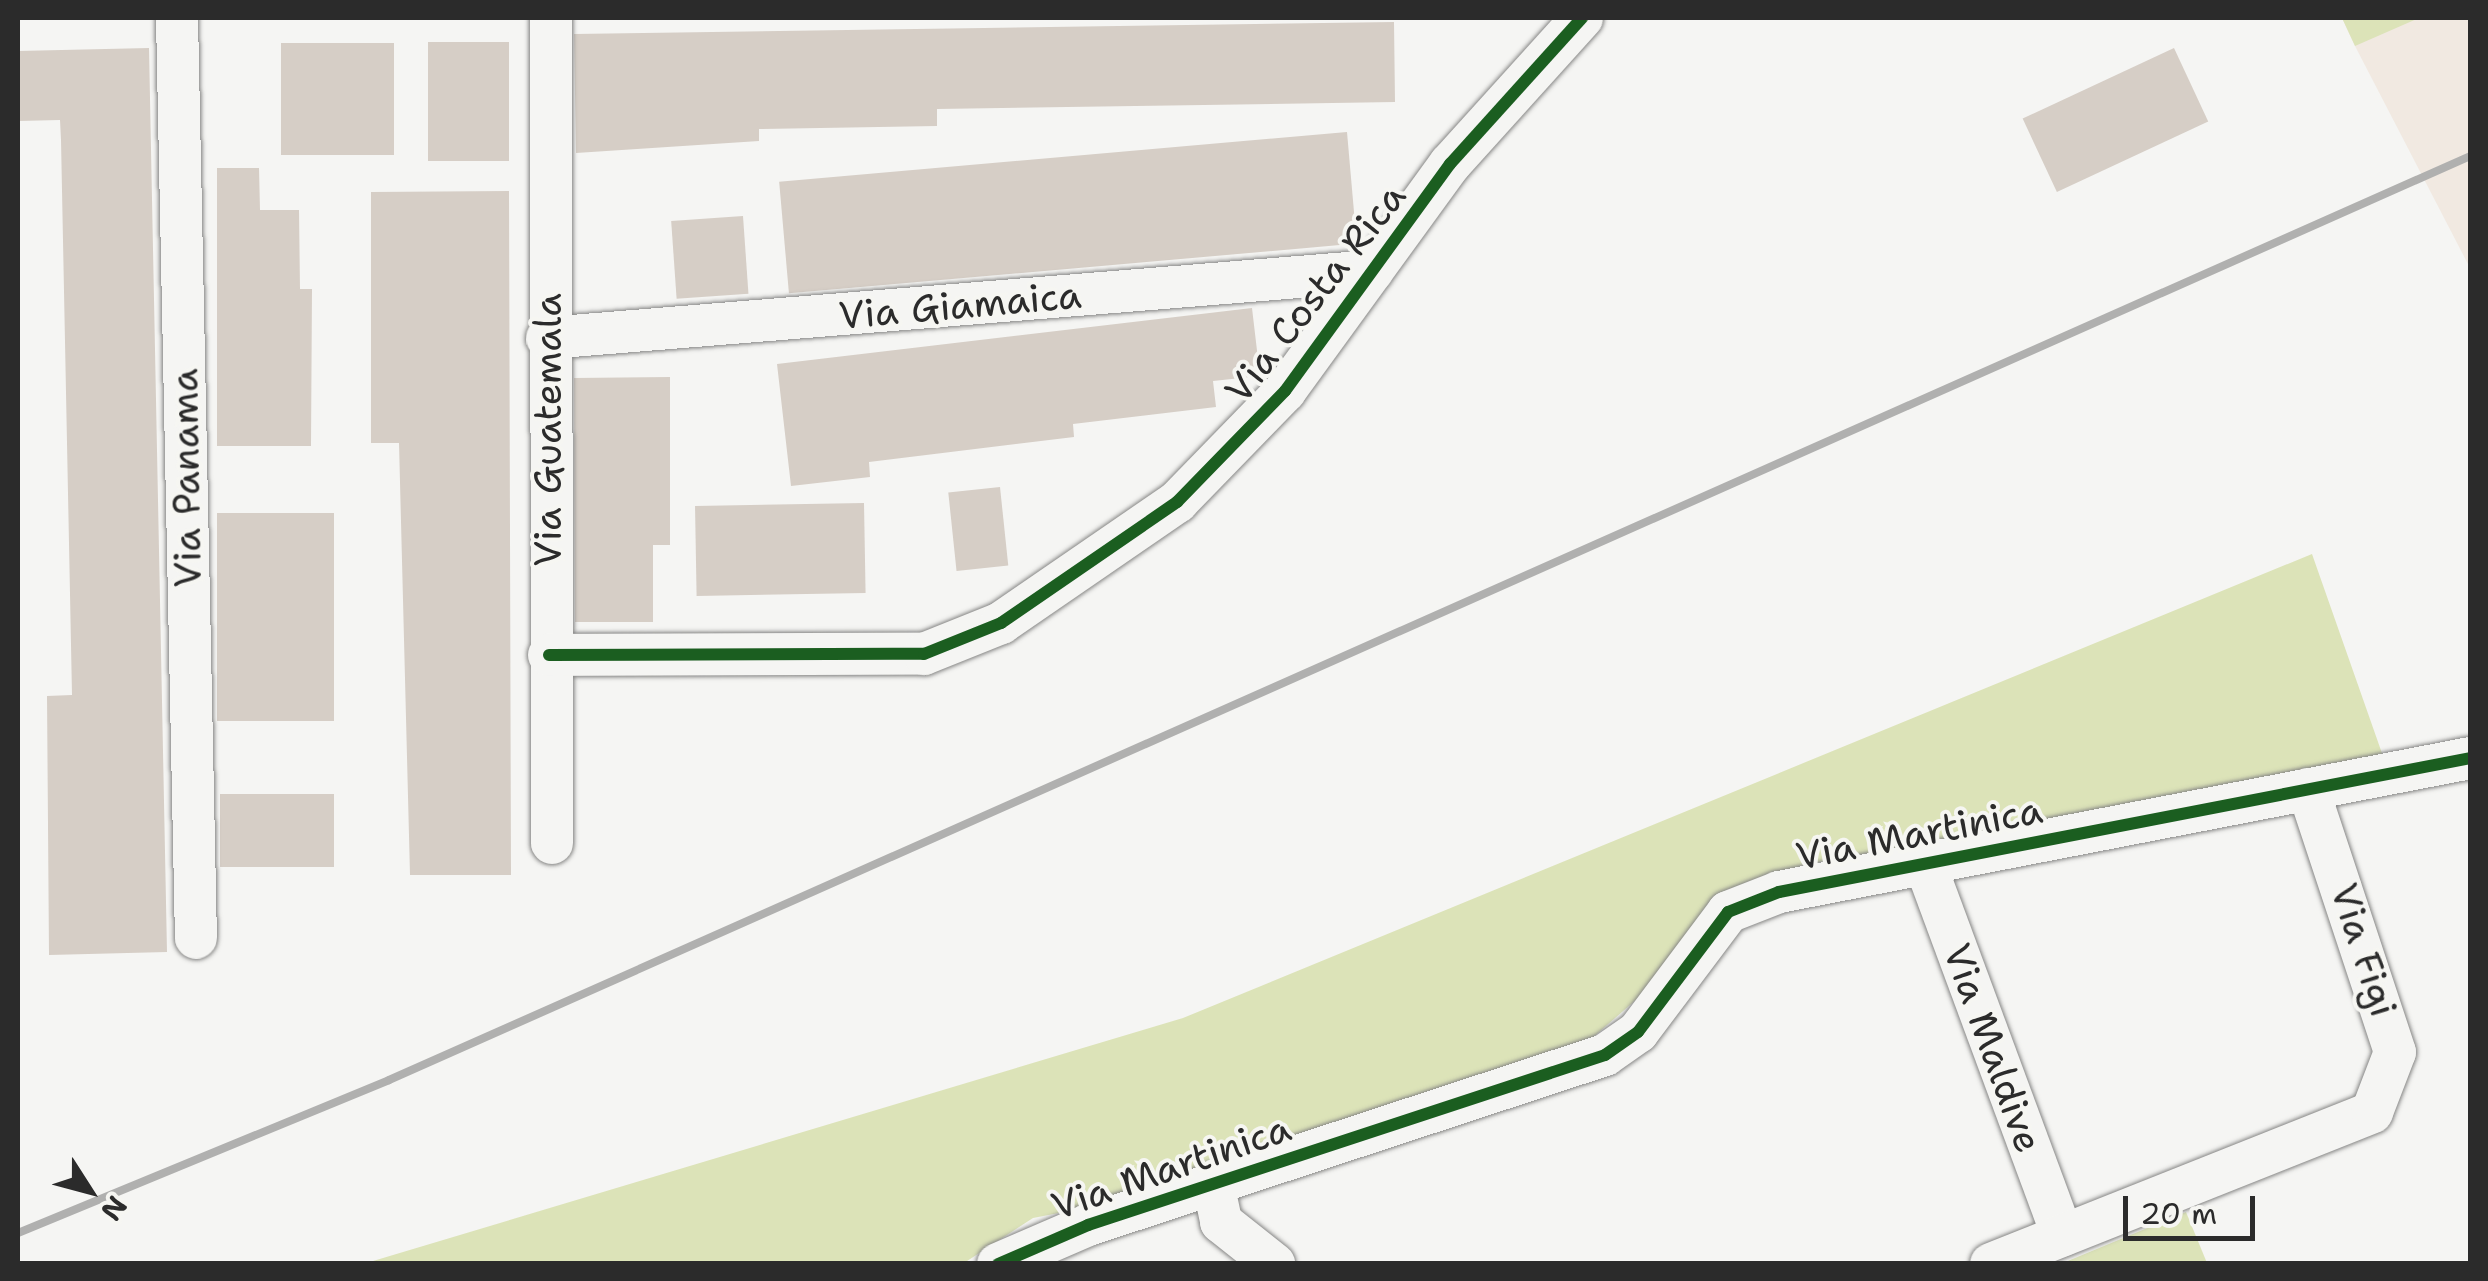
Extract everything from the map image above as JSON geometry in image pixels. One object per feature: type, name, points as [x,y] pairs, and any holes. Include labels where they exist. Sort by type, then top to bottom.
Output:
[{"type":"street","name":"Via Panama","points":[[177,18],[196,938]]},
{"type":"street","name":"Via Guatemala","points":[[551,18],[547,338],[552,843]]},
{"type":"street","name":"Via Costa Rica","points":[[549,655],[924,654],[1000,624],[1177,502],[1285,391],[1450,164],[1582,18]]},
{"type":"street","name":"Via Giamaica","points":[[547,338],[1372,271]]},
{"type":"street","name":"Via Martinica","points":[[998,1264],[1213,1184],[1605,1054],[1638,1032],[1728,912],[1780,892],[2470,758]]},
{"type":"street","name":"Via Figi","points":[[2062,1235],[2372,1112],[2396,1052],[2308,789]]},
{"type":"street","name":"Via Maldive","points":[[1924,861],[2062,1235]]},
{"type":"street","points":[[1213,1184],[1221,1222],[1274,1264]]},
{"type":"street","points":[[1991,1264],[2062,1235]]},
{"type":"shaded area","points":[[2342,18],[2470,18],[2470,268],[2355,46]]},
{"type":"green space","points":[[2342,18],[2419,18],[2355,46]]},
{"type":"green space","points":[[2312,554],[2384,759],[1803,865],[1709,902],[1646,991],[1575,1053],[1213,1183],[1033,1218],[964,1263],[363,1264],[1183,1018]]},
{"type":"green space","points":[[2186,1212],[2207,1263],[2063,1263]]},
{"type":"building","points":[[1394,22],[1395,102],[937,109],[937,126],[759,129],[759,141],[576,153],[574,34]]},
{"type":"building","points":[[428,42],[509,42],[509,161],[428,161]]},
{"type":"building","points":[[281,43],[394,43],[394,155],[281,155]]},
{"type":"building","points":[[149,48],[167,952],[49,955],[47,696],[72,695],[61,140],[60,120],[18,121],[18,51]]},
{"type":"building","points":[[2174,48],[2208,121],[2057,192],[2023,119]]},
{"type":"building","points":[[1347,132],[1357,244],[789,293],[779,182]]},
{"type":"building","points":[[217,168],[259,168],[260,210],[299,210],[300,289],[312,289],[311,446],[217,446]]},
{"type":"building","points":[[509,191],[511,875],[410,875],[399,443],[371,443],[371,192]]},
{"type":"building","points":[[743,216],[748,294],[677,299],[671,221]]},
{"type":"building","points":[[1252,308],[1260,376],[1213,381],[1216,407],[1073,424],[1074,437],[869,462],[870,477],[791,486],[777,364]]},
{"type":"building","points":[[670,377],[670,545],[653,545],[653,622],[575,622],[574,378]]},
{"type":"building","points":[[1000,487],[1008,566],[957,571],[948,492]]},
{"type":"building","points":[[864,503],[866,593],[697,596],[695,506]]},
{"type":"building","points":[[217,513],[334,513],[334,721],[217,721]]},
{"type":"building","points":[[220,794],[334,794],[334,867],[220,867]]},
{"type":"railway","points":[[18,1233],[389,1080],[2470,156]]},
{"type":"cycle path","points":[[549,655],[924,654],[1001,623],[1177,502],[1285,391],[1450,164],[1582,18]]},
{"type":"cycle path","points":[[998,1264],[1088,1225],[1605,1055],[1638,1032],[1728,912],[1779,892],[2470,758]]}]
